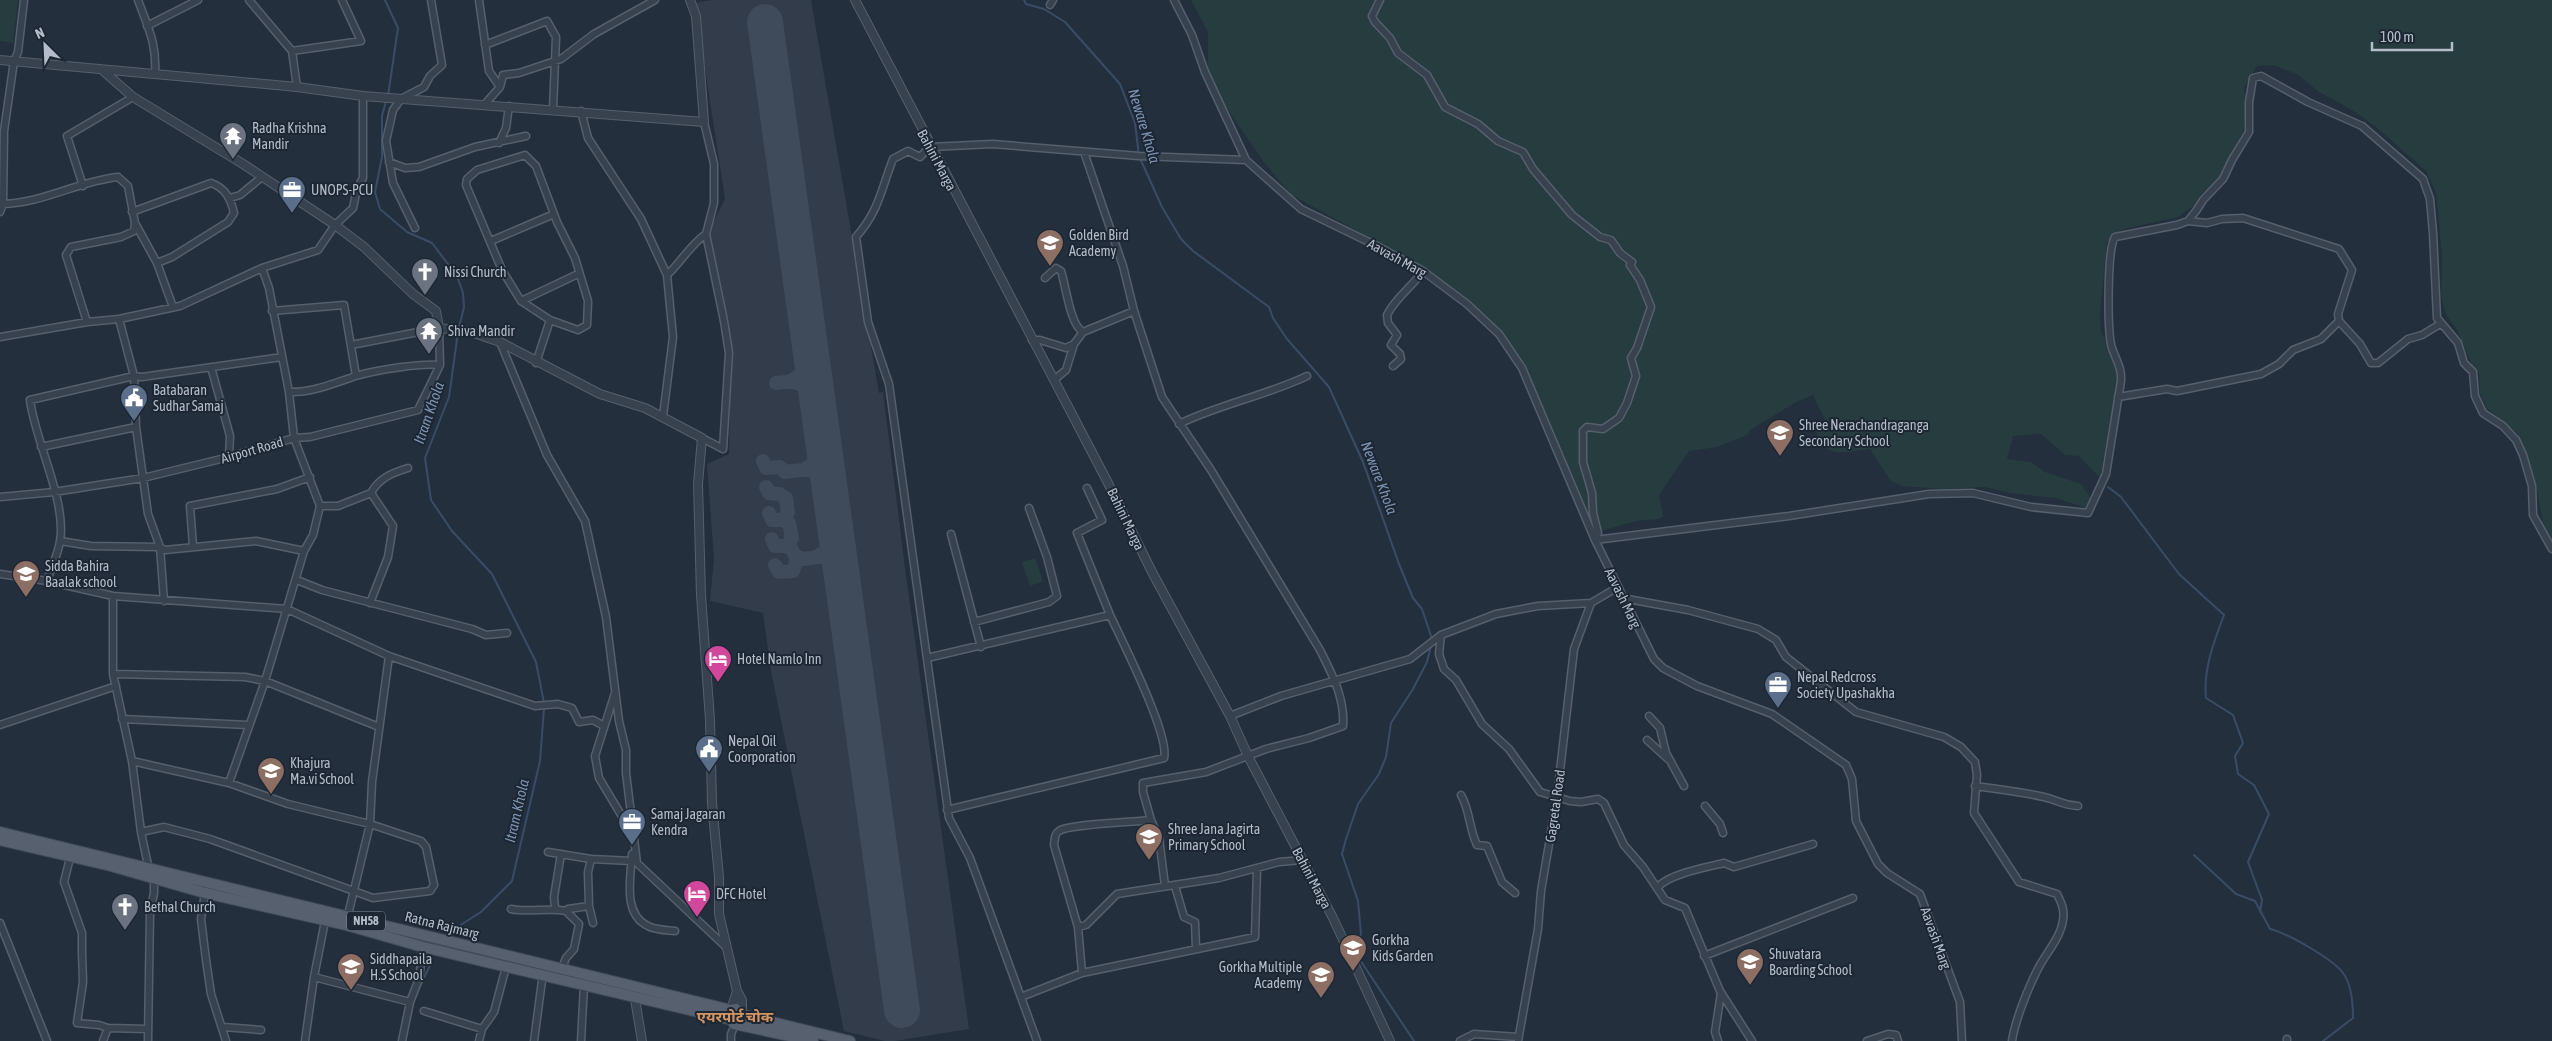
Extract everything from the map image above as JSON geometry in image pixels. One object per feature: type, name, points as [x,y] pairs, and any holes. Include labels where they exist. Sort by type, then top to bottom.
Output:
[{"type":"main road","name":"Ratna Rajmarg","points":[[0,832],[152,875],[205,893],[325,921],[347,921],[423,948],[584,985],[635,999],[850,1041]]},
{"type":"main road","name":"Ratna Rajmarg","points":[[0,840],[70,858],[152,875],[347,921],[405,930],[562,968],[638,987],[813,1041]]},
{"type":"main road","points":[[402,941],[405,930]]},
{"type":"main road","points":[[471,959],[475,947]]},
{"type":"street","points":[[0,212],[2,130],[14,61],[18,52],[24,0]]},
{"type":"street","points":[[138,0],[156,54],[155,74]]},
{"type":"street","points":[[147,26],[198,0]]},
{"type":"street","points":[[249,0],[292,51],[297,87]]},
{"type":"street","points":[[292,51],[361,41],[342,0]]},
{"type":"street","points":[[415,228],[393,183],[389,162],[388,133],[393,110],[399,99],[424,87],[430,76],[442,65],[431,0]]},
{"type":"street","points":[[479,0],[489,71],[500,87]]},
{"type":"street","points":[[485,104],[500,87],[503,75],[555,62],[594,34],[655,0]]},
{"type":"street","points":[[351,345],[440,328],[471,332],[500,342],[536,363],[600,394],[645,408],[663,416],[723,449],[728,363],[724,321],[706,234],[714,203],[714,164],[704,122],[696,16],[690,0]]},
{"type":"street","name":"Bahini Marga","points":[[855,0],[930,147],[1054,380],[1152,572],[1230,716],[1248,756],[1333,918],[1390,1041]]},
{"type":"street","points":[[1037,1041],[970,858],[954,829],[948,810],[916,593],[914,558],[902,488],[889,384],[868,322],[856,237],[868,223],[879,204],[893,159],[908,151],[920,156],[930,147],[993,144],[1084,152],[1246,160],[1205,72],[1192,35],[1174,0]]},
{"type":"street","points":[[1380,0],[1372,16],[1375,22],[1390,38],[1398,53],[1426,75],[1445,107],[1478,124],[1498,141],[1527,156],[1533,169],[1572,215],[1600,237],[1611,240],[1620,252],[1632,262],[1630,265],[1640,280],[1651,307],[1637,348],[1631,358],[1636,376],[1620,418],[1603,429],[1587,427],[1583,431],[1583,462],[1592,493],[1593,513],[1598,533],[1595,540]]},
{"type":"street","points":[[484,45],[547,21],[556,37],[553,109]]},
{"type":"street","points":[[0,60],[297,87],[384,98],[580,111],[704,122]]},
{"type":"street","points":[[101,68],[133,97],[183,126],[262,177],[335,225],[364,247],[413,294],[436,311],[440,328]]},
{"type":"street","points":[[1595,540],[1789,516],[1929,494],[1973,493],[2031,507],[2088,513],[2106,474],[2122,373],[2112,348],[2108,303],[2110,282],[2108,265],[2111,243],[2115,237],[2177,225],[2188,220],[2223,179],[2232,160],[2246,140],[2251,125],[2249,102],[2253,78],[2266,77],[2282,89],[2362,126],[2423,178],[2430,199],[2437,318],[2440,324],[2458,343],[2464,363],[2473,372],[2474,396],[2483,413],[2503,426],[2516,440],[2523,455],[2532,486],[2533,515],[2552,549]]},
{"type":"street","points":[[0,337],[87,322],[119,319],[174,307],[262,268],[318,250],[335,225],[353,208],[357,189],[363,178],[363,96]]},
{"type":"street","points":[[83,186],[67,136],[133,97]]},
{"type":"street","points":[[499,143],[506,128],[509,106]]},
{"type":"street","points":[[580,111],[588,138],[640,219],[667,275],[673,337],[663,416]]},
{"type":"street","points":[[389,162],[406,168],[419,167],[457,153],[526,136]]},
{"type":"street","points":[[1084,152],[1123,266],[1134,311],[1162,397],[1211,470],[1320,650],[1334,679],[1342,703],[1343,726],[1248,756],[1206,772],[1143,783],[1142,792],[1159,838],[1165,886]]},
{"type":"street","points":[[525,155],[536,166],[554,214],[575,258],[578,274],[588,301],[587,325],[578,330],[550,320],[521,300],[502,270],[491,241],[466,185],[467,179],[478,170],[525,155]]},
{"type":"street","name":"Aavash Marg","points":[[1246,160],[1301,209],[1375,244],[1423,271],[1484,318],[1499,334],[1522,368],[1595,540],[1622,598],[1648,649],[1663,668],[1697,686],[1772,714],[1846,765],[1852,779],[1856,821],[1878,864],[1887,873],[1920,894],[1960,1002],[1962,1041]]},
{"type":"street","points":[[1,204],[44,199],[83,186],[100,178],[118,177],[128,186],[135,222],[157,263],[174,307]]},
{"type":"street","points":[[230,198],[240,195],[262,177]]},
{"type":"street","points":[[132,212],[212,183],[219,186],[230,198],[234,213],[228,222],[172,257],[157,263]]},
{"type":"street","points":[[491,241],[554,214]]},
{"type":"street","points":[[2188,220],[2207,223],[2222,219],[2243,218],[2339,249],[2352,270],[2338,314],[2340,321],[2360,344],[2371,363],[2378,364],[2408,339],[2422,335],[2440,324]]},
{"type":"street","points":[[87,322],[66,255],[71,247],[131,234],[134,231],[135,222]]},
{"type":"street","points":[[667,275],[683,260],[699,239],[706,234]]},
{"type":"street","points":[[229,783],[265,681],[297,580],[304,551],[313,535],[320,506],[294,438],[289,392],[269,288],[262,268]]},
{"type":"street","points":[[1045,278],[1056,268],[1061,271],[1072,316],[1078,329],[1083,332]]},
{"type":"street","points":[[1393,366],[1401,360],[1400,354],[1391,345],[1397,335],[1388,323],[1387,314],[1398,298],[1423,271]]},
{"type":"street","points":[[521,300],[578,274]]},
{"type":"street","points":[[272,310],[344,306],[356,376]]},
{"type":"street","points":[[1054,380],[1066,370],[1074,344],[1083,332],[1134,311]]},
{"type":"street","points":[[119,319],[134,376],[136,427],[148,514],[160,547],[164,600]]},
{"type":"street","points":[[536,363],[550,320]]},
{"type":"street","points":[[2118,397],[2167,389],[2177,391],[2262,374],[2279,364],[2293,350],[2321,339],[2340,321]]},
{"type":"street","name":"Airport Road","points":[[0,497],[54,492],[143,478],[229,457],[294,438],[329,433],[418,410],[440,365],[440,328]]},
{"type":"street","points":[[1032,340],[1040,340],[1060,348],[1070,347],[1074,344]]},
{"type":"street","points":[[500,342],[547,455],[585,521],[606,617],[626,750],[626,773],[636,863],[726,947]]},
{"type":"street","points":[[47,581],[60,541],[60,522],[48,462],[33,422],[30,400],[134,376],[282,357]]},
{"type":"street","points":[[289,392],[303,393],[356,376],[428,364],[440,365]]},
{"type":"street","points":[[211,367],[230,436],[229,457]]},
{"type":"street","points":[[1179,424],[1215,408],[1282,388],[1307,376]]},
{"type":"street","points":[[41,447],[136,427]]},
{"type":"street","points":[[702,438],[698,484],[700,595],[710,720],[712,803],[719,877],[719,914],[737,991],[736,1018],[730,1034],[731,1041]]},
{"type":"street","points":[[320,506],[338,506],[371,494],[376,483],[392,473],[408,468]]},
{"type":"street","points":[[193,546],[190,506],[277,489],[310,476]]},
{"type":"street","points":[[948,810],[1164,758],[1164,746],[1157,723],[1077,533],[1102,520],[1087,488]]},
{"type":"street","points":[[370,603],[388,557],[393,526],[371,494]]},
{"type":"street","points":[[974,622],[1049,602],[1057,596],[1047,557],[1029,508]]},
{"type":"street","points":[[952,534],[981,647]]},
{"type":"street","points":[[60,541],[91,546],[160,547],[165,550],[256,541],[304,551]]},
{"type":"street","points":[[0,574],[47,581],[113,596],[288,609],[389,656],[535,706],[558,704],[572,708],[579,722],[594,720],[604,726]]},
{"type":"street","points":[[297,580],[322,590],[486,635],[507,633]]},
{"type":"street","points":[[1230,716],[1281,696],[1334,679],[1410,659],[1441,635],[1511,610],[1591,603],[1618,587]]},
{"type":"street","points":[[113,596],[114,674],[132,761],[141,832],[152,875],[148,1041]]},
{"type":"street","points":[[1622,598],[1688,610],[1758,629],[1776,640],[1786,657],[1856,712],[1933,734],[1961,747],[1975,762],[1977,775],[1974,813],[2019,882],[2056,894],[2063,906],[2064,920],[2055,941],[2039,966],[2020,1014],[2012,1041]]},
{"type":"street","name":"Gagretal Road","points":[[1518,1039],[1530,982],[1541,891],[1557,797],[1573,659],[1591,603]]},
{"type":"street","points":[[927,658],[981,647],[1110,615]]},
{"type":"street","points":[[1441,635],[1439,654],[1441,664],[1456,680],[1482,724],[1509,749],[1540,792],[1581,802],[1598,799],[1604,803],[1624,846],[1658,887],[1665,900],[1685,908],[1720,991],[1752,1041]]},
{"type":"street","points":[[347,921],[352,890],[370,824],[379,727],[389,656]]},
{"type":"street","points":[[114,674],[245,677],[265,681],[379,727]]},
{"type":"street","points":[[0,724],[116,686]]},
{"type":"street","points":[[616,692],[595,756],[599,778],[629,831],[632,861],[629,882],[634,911],[648,927],[675,931]]},
{"type":"street","points":[[1649,716],[1660,728],[1669,760],[1684,786]]},
{"type":"street","points":[[122,719],[248,725]]},
{"type":"street","points":[[1647,740],[1669,760]]},
{"type":"street","points":[[132,761],[229,783],[288,804],[370,824],[423,843],[434,885],[430,891],[373,898],[210,839],[174,829],[154,828],[141,832]]},
{"type":"street","points":[[1975,786],[2047,798],[2062,805],[2078,806]]},
{"type":"street","points":[[1461,795],[1466,804],[1473,837],[1477,845],[1487,846],[1502,882],[1515,893]]},
{"type":"street","points":[[1705,806],[1720,824],[1723,833]]},
{"type":"street","points":[[1082,973],[1078,927],[1054,845],[1056,833],[1072,827],[1151,820]]},
{"type":"street","points":[[1658,887],[1662,883],[1688,873],[1724,863],[1734,867],[1813,844]]},
{"type":"street","points":[[548,852],[591,859],[632,861]]},
{"type":"street","points":[[555,908],[554,897],[561,854]]},
{"type":"street","points":[[70,858],[64,882],[82,933],[83,982],[76,1023],[99,1025],[108,1028],[147,1029]]},
{"type":"street","points":[[591,859],[588,872],[589,906],[593,924]]},
{"type":"street","points":[[1078,927],[1086,925],[1117,894],[1175,886],[1257,869],[1280,862],[1302,860]]},
{"type":"street","points":[[1021,998],[1082,973],[1255,937],[1257,869]]},
{"type":"street","points":[[1175,886],[1184,917],[1195,922],[1196,949]]},
{"type":"street","points":[[205,893],[201,919],[206,960],[211,994],[226,1041]]},
{"type":"street","points":[[1704,956],[1853,898]]},
{"type":"street","points":[[566,911],[568,909],[589,906]]},
{"type":"street","points":[[511,909],[536,912],[555,908],[566,911],[578,924],[574,949],[566,958],[562,968]]},
{"type":"street","points":[[305,1041],[314,977],[325,921]]},
{"type":"street","points":[[0,923],[46,1041]]},
{"type":"street","points":[[402,1041],[410,1002],[419,979],[423,948]]},
{"type":"street","points":[[534,1041],[545,964]]},
{"type":"street","points":[[479,1041],[482,1029],[494,1012],[506,967]]},
{"type":"street","points":[[314,977],[410,1002]]},
{"type":"street","points":[[581,1041],[584,985]]},
{"type":"street","points":[[638,987],[635,999],[642,1041]]},
{"type":"street","points":[[1718,1041],[1716,1032],[1722,1000],[1720,991]]},
{"type":"street","points":[[424,1011],[482,1029]]},
{"type":"street","points":[[223,1027],[261,1030]]},
{"type":"street","points":[[103,1041],[108,1028]]},
{"type":"street","points":[[1460,1041],[1474,1034],[1518,1039]]},
{"type":"street","points":[[1867,1041],[1888,1034],[1896,1035],[1898,1041]]},
{"type":"shaded area","points":[[711,0],[811,0],[879,393],[883,392],[906,576],[969,1029],[895,1041],[885,1041],[844,1031],[771,671],[763,613],[710,601],[714,559],[707,464],[729,454],[731,342],[708,233],[725,199],[695,3]]},
{"type":"green space","points":[[0,0],[18,0],[13,43],[0,41]]},
{"type":"green space","points":[[1191,0],[2552,0],[2552,544],[2545,532],[2535,481],[2518,434],[2487,408],[2480,393],[2479,373],[2473,367],[2457,330],[2446,315],[2441,295],[2442,256],[2436,193],[2426,171],[2375,126],[2352,110],[2319,92],[2297,74],[2273,65],[2257,66],[2244,87],[2246,109],[2244,129],[2218,182],[2201,194],[2193,206],[2178,217],[2125,229],[2116,233],[2107,243],[2100,312],[2101,331],[2115,360],[2118,372],[2114,407],[2100,478],[2079,456],[2065,455],[2041,434],[2013,436],[2007,459],[2031,462],[2045,472],[2081,484],[2092,500],[2089,509],[2056,498],[2010,493],[1985,487],[1943,489],[1902,486],[1890,480],[1870,449],[1845,452],[1831,451],[1820,441],[1816,431],[1825,420],[1813,395],[1796,402],[1750,430],[1747,435],[1717,447],[1689,451],[1659,495],[1663,516],[1659,519],[1636,521],[1597,532],[1522,366],[1495,325],[1483,312],[1463,305],[1447,287],[1423,267],[1290,194],[1263,161],[1218,95],[1208,71],[1208,32]]},
{"type":"green space","points":[[1035,558],[1043,581],[1030,586],[1022,562]]},
{"type":"waterway","name":"Itram Khola","points":[[385,0],[398,28],[388,96]]},
{"type":"waterway","name":"Neware Khola","points":[[1024,0],[1026,4],[1044,9],[1065,22],[1120,84],[1135,123],[1139,156],[1162,207],[1181,239],[1193,251],[1269,307],[1273,318],[1287,339],[1329,387],[1363,462],[1399,564],[1413,598],[1422,609],[1432,639]]},
{"type":"waterway","name":"Itram Khola","points":[[386,101],[382,116],[382,157],[375,192],[380,209],[407,232],[432,243],[457,276],[463,293],[464,307],[459,328]]},
{"type":"waterway","name":"Itram Khola","points":[[458,332],[449,397],[425,458],[431,500],[452,531],[492,574],[536,662],[544,703]]},
{"type":"waterway","points":[[2108,487],[2121,497],[2179,574],[2224,615],[2213,645],[2208,666],[2206,698],[2233,715],[2243,743],[2235,756],[2238,774],[2254,785],[2269,814],[2248,862],[2262,900],[2260,912]]},
{"type":"waterway","name":"Neware Khola","points":[[1414,1041],[1360,960],[1357,945],[1361,934],[1358,901],[1342,854],[1358,804],[1379,774],[1386,757],[1391,723],[1413,689],[1427,662],[1431,646]]},
{"type":"waterway","name":"Itram Khola","points":[[451,931],[481,912],[512,881],[540,761],[544,708]]},
{"type":"waterway","points":[[2194,855],[2236,894],[2255,901],[2270,929],[2278,931],[2309,947],[2338,967],[2343,973],[2350,989],[2353,1018],[2323,1041]]},
{"type":"waterway","name":"Itram Khola","points":[[416,995],[431,963]]},
{"type":"waterway","name":"Itram Khola","points":[[410,1019],[413,1001]]},
{"type":"taxiway","points":[[791,381],[804,372],[812,359]]},
{"type":"taxiway","points":[[776,383],[790,382],[805,386],[818,400]]},
{"type":"taxiway","points":[[805,469],[817,461],[823,443]]},
{"type":"taxiway","points":[[763,461],[766,468],[780,467],[785,472],[799,470],[817,472],[822,475],[830,487]]},
{"type":"taxiway","points":[[766,487],[769,493],[779,494],[786,498],[788,513],[782,520]]},
{"type":"taxiway","points":[[769,513],[772,520],[782,520],[789,523],[792,538],[787,546]]},
{"type":"taxiway","points":[[818,556],[832,547],[836,534]]},
{"type":"taxiway","points":[[772,539],[775,546],[789,546],[795,555],[801,559],[817,557],[829,559],[836,564],[842,574]]},
{"type":"taxiway","points":[[775,565],[779,572],[793,571],[796,562],[801,558]]},
{"type":"runway","points":[[765,22],[902,1010]]},
{"type":"place","name":"Radha Krishna Mandir","points":[[233,160]]},
{"type":"place","name":"UNOPS-PCU","points":[[292,214]]},
{"type":"place","name":"Golden Bird Academy","points":[[1050,267]]},
{"type":"place","name":"Nissi Church","points":[[425,296]]},
{"type":"place","name":"Shiva Mandir","points":[[429,355]]},
{"type":"place","name":"Batabaran Sudhar Samaj","points":[[134,422]]},
{"type":"place","name":"Shree Nerachandraganga Secondary School","points":[[1780,457]]},
{"type":"place","name":"Sidda Bahira Baalak school","points":[[26,598]]},
{"type":"place","name":"Hotel Namlo Inn","points":[[718,683]]},
{"type":"place","name":"Nepal Redcross Society Upashakha","points":[[1778,709]]},
{"type":"place","name":"Nepal Oil Coorporation","points":[[709,773]]},
{"type":"place","name":"Khajura Ma.vi School","points":[[271,795]]},
{"type":"place","name":"Samaj Jagaran Kendra","points":[[632,846]]},
{"type":"place","name":"Shree Jana Jagirta Primary School","points":[[1149,861]]},
{"type":"place","name":"DFC Hotel","points":[[697,918]]},
{"type":"place","name":"Bethal Church","points":[[125,931]]},
{"type":"place","name":"Gorkha Kids Garden","points":[[1353,972]]},
{"type":"place","name":"Shuvatara Boarding School","points":[[1750,986]]},
{"type":"place","name":"Siddhapaila H.S School","points":[[351,991]]},
{"type":"place","name":"Gorkha Multiple Academy","points":[[1321,999]]},
{"type":"district","name":"एयरपोर्ट चोक","points":[[735,1017]]}]
